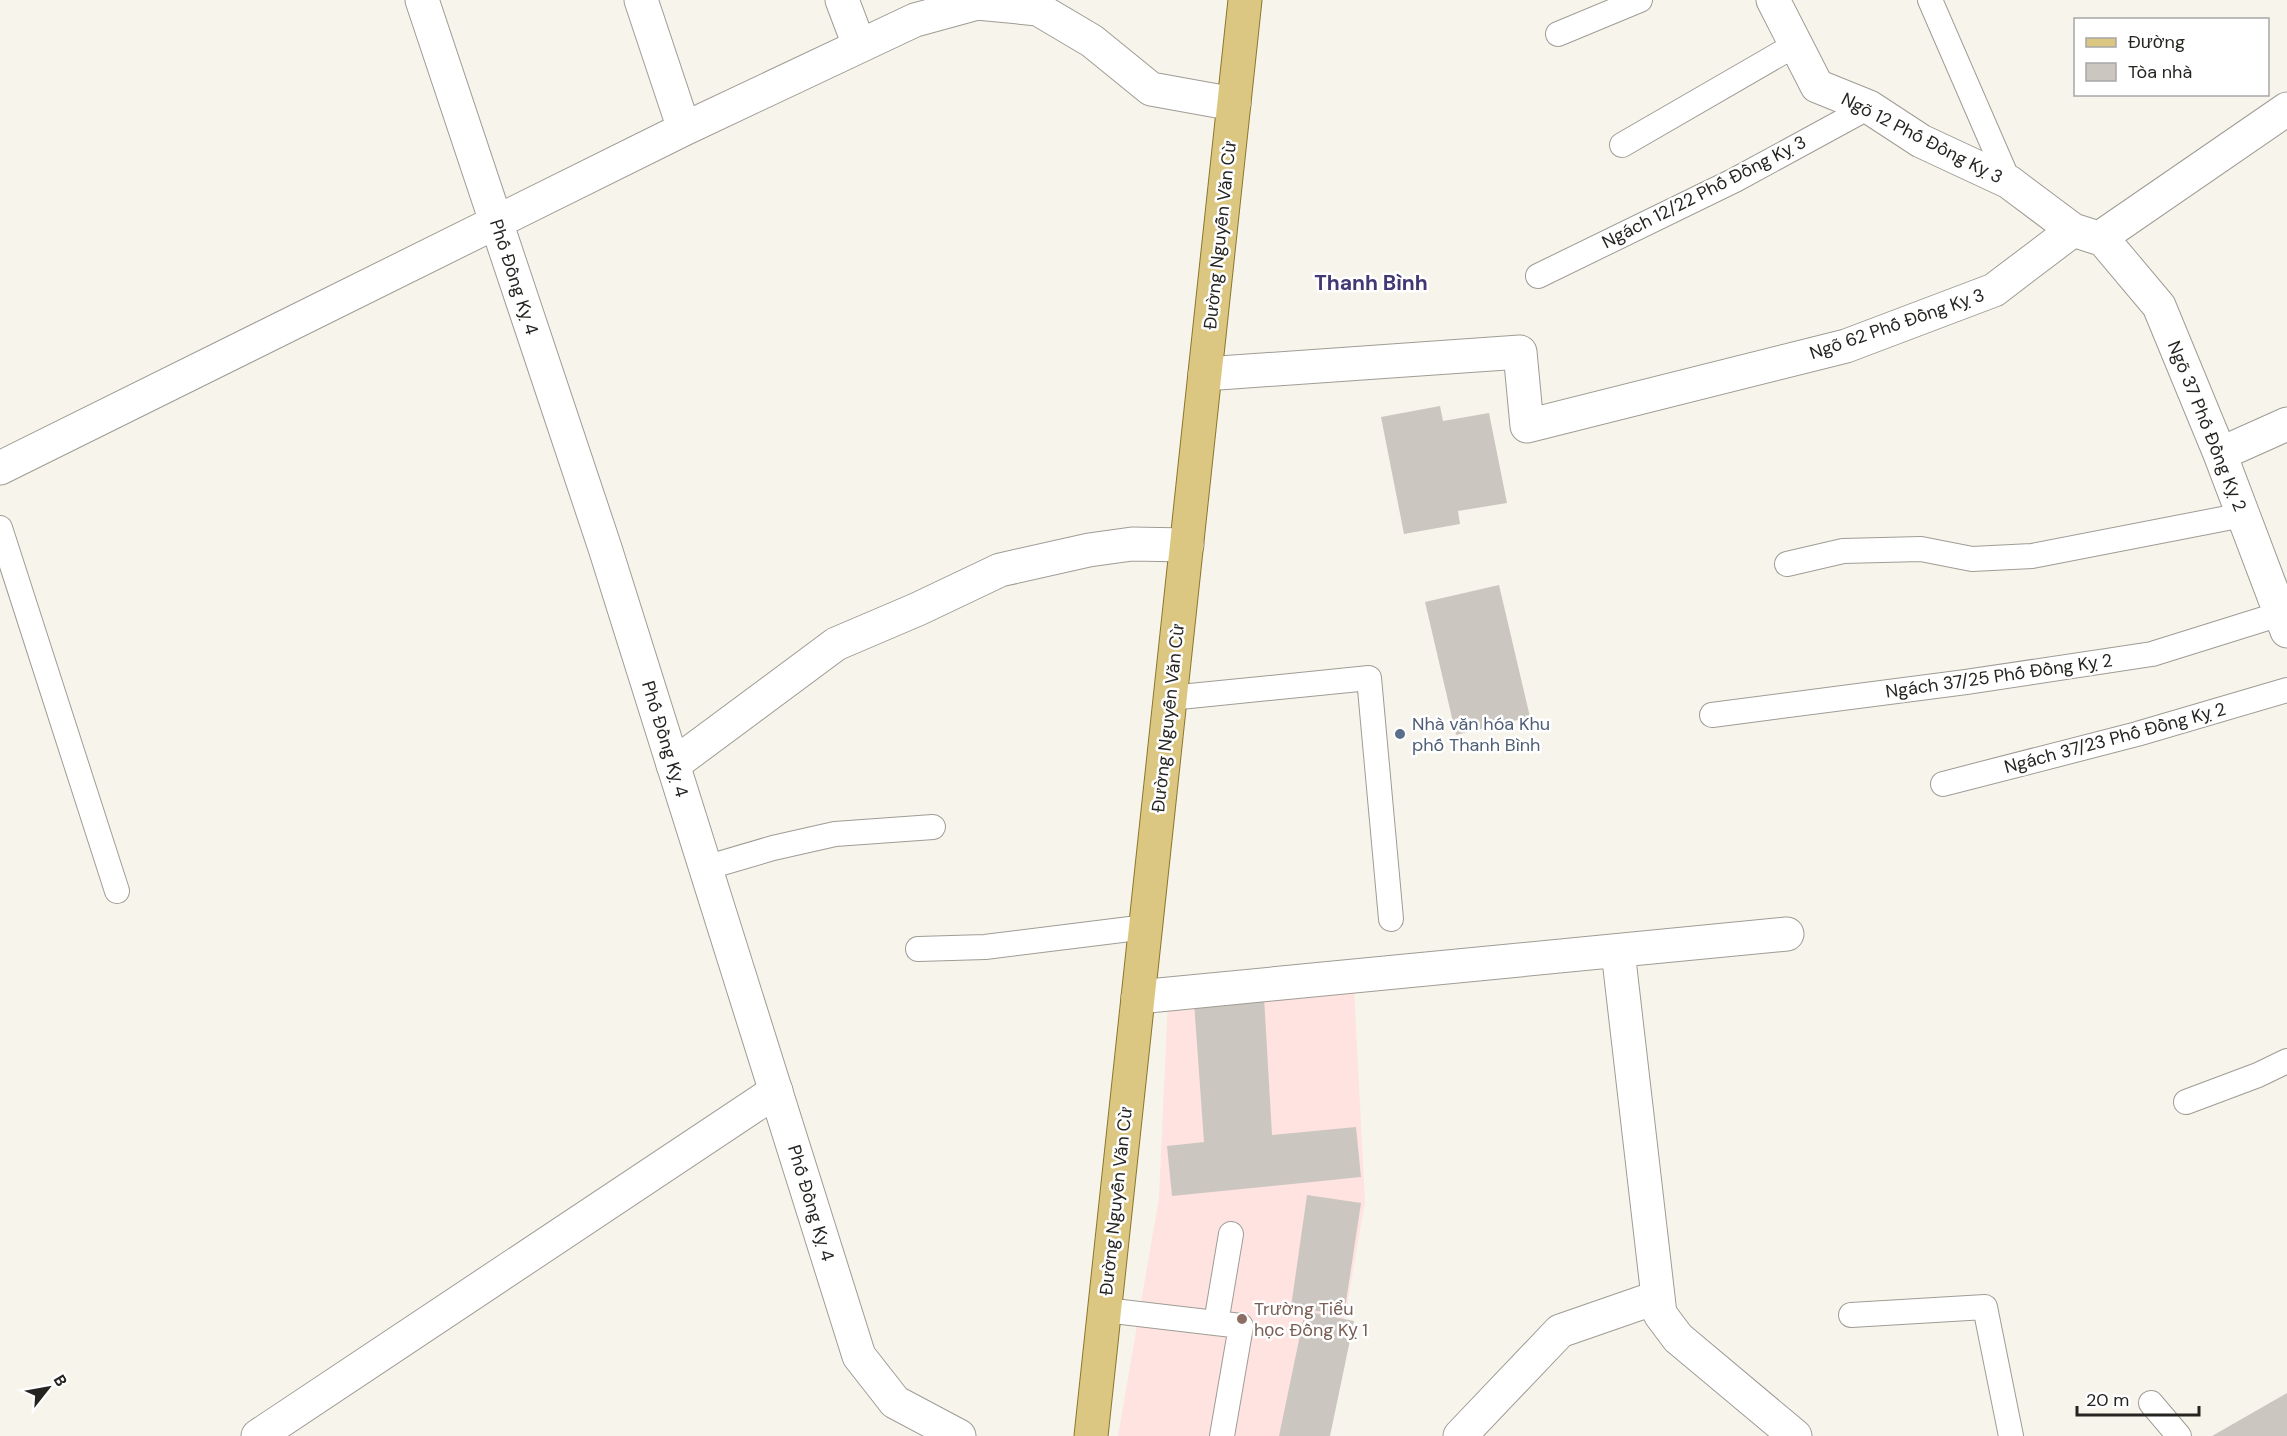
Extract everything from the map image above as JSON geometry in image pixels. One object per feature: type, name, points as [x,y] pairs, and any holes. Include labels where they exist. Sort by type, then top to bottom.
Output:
[{"type":"main road","name":"Đường Nguyễn Văn Cừ","points":[[1091,1436],[1245,0]]},
{"type":"street","name":"Phố Đồng Kỵ 4","points":[[422,0],[605,548],[859,1356],[895,1402],[959,1436]]},
{"type":"street","points":[[641,0],[684,129]]},
{"type":"street","points":[[842,0],[859,45]]},
{"type":"street","name":"Ngõ 12 Phố Đồng Kỵ 3","points":[[1773,0],[1816,86],[1869,107],[1921,141],[2009,182],[2087,233]]},
{"type":"street","points":[[0,468],[684,129],[915,20],[977,3],[1012,3],[1038,9],[1083,35],[1151,89],[1234,104]]},
{"type":"street","name":"Ngõ 62 Phố Đồng Kỵ 3","points":[[1205,374],[1520,352],[1527,426],[1846,346],[1994,291],[2287,109]]},
{"type":"street","name":"Ngõ 37 Phố Đồng Kỵ 2","points":[[2087,233],[2159,306],[2220,454],[2284,623]]},
{"type":"street","points":[[2220,454],[2287,424]]},
{"type":"street","points":[[673,765],[836,644],[918,609],[1000,570],[1089,550],[1132,544],[1187,544]]},
{"type":"street","points":[[1138,997],[1786,934]]},
{"type":"street","points":[[1618,951],[1660,1314],[1678,1338],[1786,1433]]},
{"type":"street","points":[[258,1436],[292,1426],[776,1091]]},
{"type":"street","points":[[1460,1436],[1560,1331],[1658,1297]]},
{"type":"lane","points":[[1558,34],[1640,0]]},
{"type":"lane","points":[[1930,0],[2009,182]]},
{"type":"lane","points":[[1622,145],[1795,45]]},
{"type":"lane","name":"Ngách 12/22 Phố Đồng Kỵ 3","points":[[1538,276],[1735,180],[1869,107]]},
{"type":"lane","points":[[1787,564],[1843,550],[1921,549],[1972,560],[2032,556],[2243,515]]},
{"type":"lane","points":[[0,528],[117,891]]},
{"type":"lane","name":"Ngách 37/25 Phố Đồng Kỵ 2","points":[[1712,716],[2152,654],[2284,623]]},
{"type":"lane","points":[[1170,698],[1369,678],[1391,919]]},
{"type":"lane","name":"Ngách 37/23 Phố Đồng Kỵ 2","points":[[1943,784],[2137,734],[2287,690]]},
{"type":"lane","points":[[705,868],[773,848],[835,834],[933,828]]},
{"type":"lane","points":[[918,949],[985,947],[1146,927]]},
{"type":"lane","points":[[2186,1102],[2287,1061]]},
{"type":"lane","points":[[1216,1323],[1231,1234]]},
{"type":"lane","points":[[1851,1315],[1985,1306],[2011,1436]]},
{"type":"lane","points":[[1105,1310],[1241,1326],[1222,1436]]},
{"type":"lane","points":[[2151,1403],[2179,1436]]},
{"type":"shaded area","name":"Trường Tiểu học Đồng Kỵ 1","points":[[1354,988],[1365,1202],[1324,1436],[1118,1436],[1159,1198],[1168,1000]]},
{"type":"building","points":[[1440,406],[1443,421],[1489,413],[1507,503],[1458,511],[1460,524],[1404,534],[1381,417]]},
{"type":"building","points":[[1499,585],[1530,717],[1456,735],[1425,602]]},
{"type":"building","points":[[1264,997],[1272,1135],[1356,1127],[1361,1177],[1172,1196],[1167,1146],[1204,1142],[1194,1002]]},
{"type":"building","points":[[1307,1195],[1361,1203],[1344,1315],[1291,1307]]},
{"type":"building","points":[[1305,1311],[1354,1321],[1330,1436],[1279,1436]]},
{"type":"building","points":[[2287,1393],[2287,1436],[2212,1436]]},
{"type":"place","name":"Nhà văn hóa Khu phố Thanh Bình","points":[[1400,734]]},
{"type":"place","name":"Trường Tiểu học Đồng Kỵ 1","points":[[1242,1319]]},
{"type":"district","name":"Thanh Bình","points":[[1371,283]]}]
